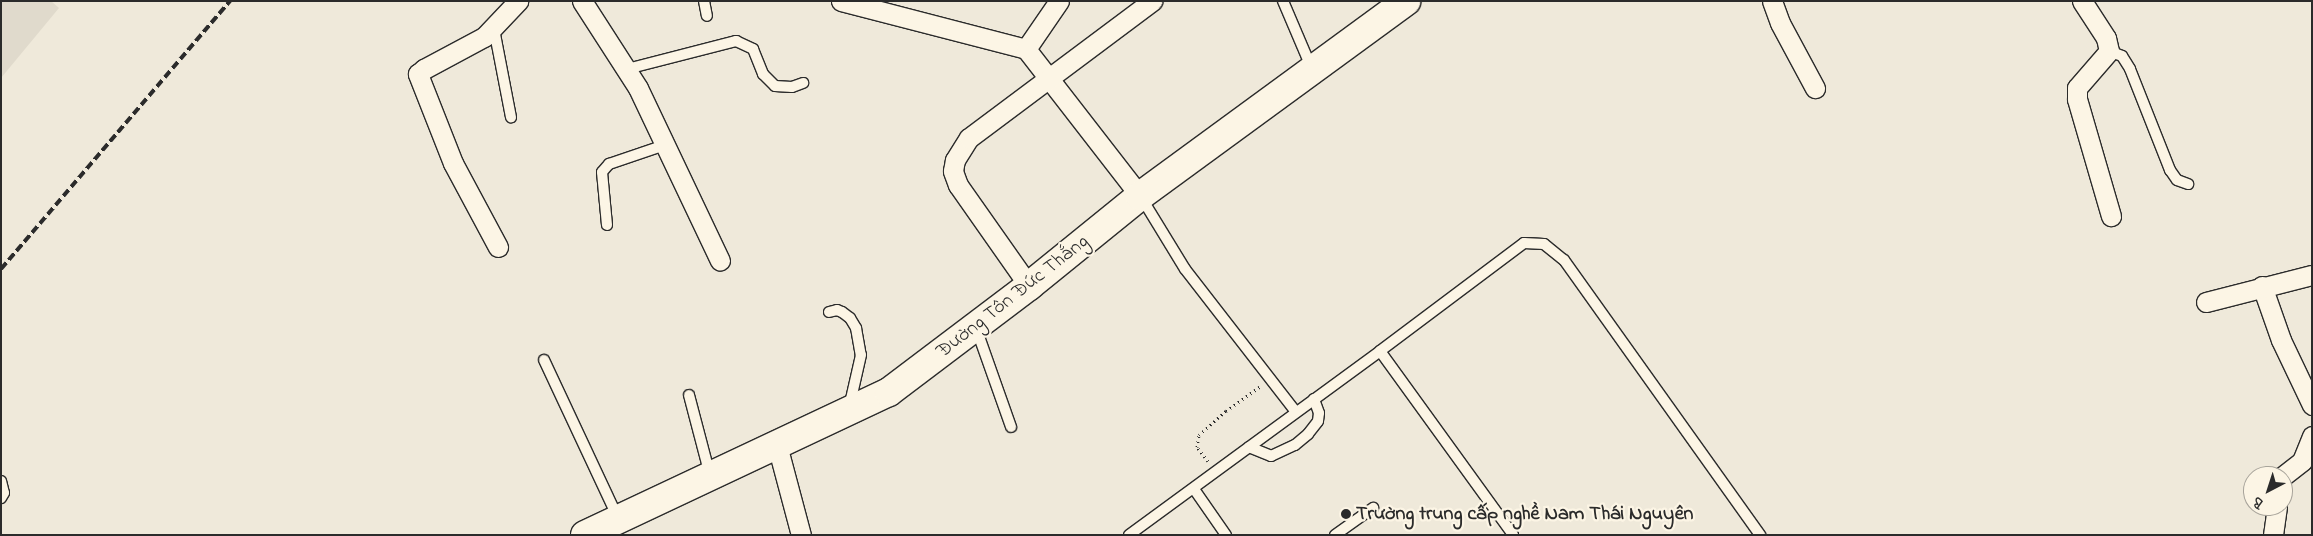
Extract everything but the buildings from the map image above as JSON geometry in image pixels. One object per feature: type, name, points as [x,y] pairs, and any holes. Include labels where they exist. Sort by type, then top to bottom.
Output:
[{"type":"main road","name":"Đường Tôn Đức Thắng","points":[[585,535],[889,392],[1029,286],[1140,196],[1406,1]]},
{"type":"street","points":[[498,247],[453,163],[418,74],[424,69],[484,38],[518,1]]},
{"type":"street","points":[[582,1],[627,68],[720,262]]},
{"type":"street","points":[[841,1],[1026,49],[1140,196]]},
{"type":"street","points":[[1026,49],[1059,1]]},
{"type":"street","points":[[1029,286],[958,186],[954,166],[960,148],[969,138],[1048,77],[1152,1]]},
{"type":"street","points":[[1772,1],[1780,22],[1814,88]]},
{"type":"street","points":[[2082,1],[2106,38],[2109,51],[2077,88],[2077,99],[2111,216]]},
{"type":"street","points":[[2206,302],[2262,286],[2312,275]]},
{"type":"street","points":[[2262,286],[2281,340],[2312,405]]},
{"type":"street","points":[[2293,468],[2302,461],[2312,436]]},
{"type":"street","points":[[777,445],[801,535]]},
{"type":"street","points":[[2273,535],[2276,516]]},
{"type":"lane","points":[[704,1],[706,16]]},
{"type":"lane","points":[[1283,1],[1313,70]]},
{"type":"lane","points":[[494,28],[511,116]]},
{"type":"lane","points":[[627,68],[736,41],[753,49],[763,74],[775,86],[792,87],[803,83]]},
{"type":"lane","points":[[2109,51],[2122,56],[2130,69],[2170,170],[2177,180],[2188,184]]},
{"type":"lane","points":[[607,225],[602,172],[609,164],[665,145]]},
{"type":"lane","points":[[1140,196],[1185,269],[1296,412]]},
{"type":"lane","points":[[1129,535],[1194,489],[1524,243],[1544,244],[1564,260],[1760,535]]},
{"type":"lane","points":[[829,312],[837,310],[850,318],[861,355],[848,411]]},
{"type":"lane","points":[[975,327],[1011,428]]},
{"type":"lane","points":[[1380,351],[1513,535]]},
{"type":"lane","points":[[544,360],[619,519]]},
{"type":"lane","points":[[689,395],[710,476]]},
{"type":"lane","points":[[1249,447],[1271,456],[1295,445],[1308,434],[1318,421],[1319,413],[1314,399]]},
{"type":"lane","points":[[1,482],[4,493],[1,498]]},
{"type":"lane","points":[[1194,489],[1226,535]]},
{"type":"lane","points":[[1335,535],[1373,508]]},
{"type":"path","points":[[1216,472],[1197,447],[1199,435],[1226,411],[1271,379]]},
{"type":"shaded area","points":[[1,1],[51,1],[59,8],[1,78]]},
{"type":"railway","points":[[1,269],[230,1]]},
{"type":"place","name":"Trường trung cấp nghề Nam Thái Nguyên","points":[[1346,514]]}]
